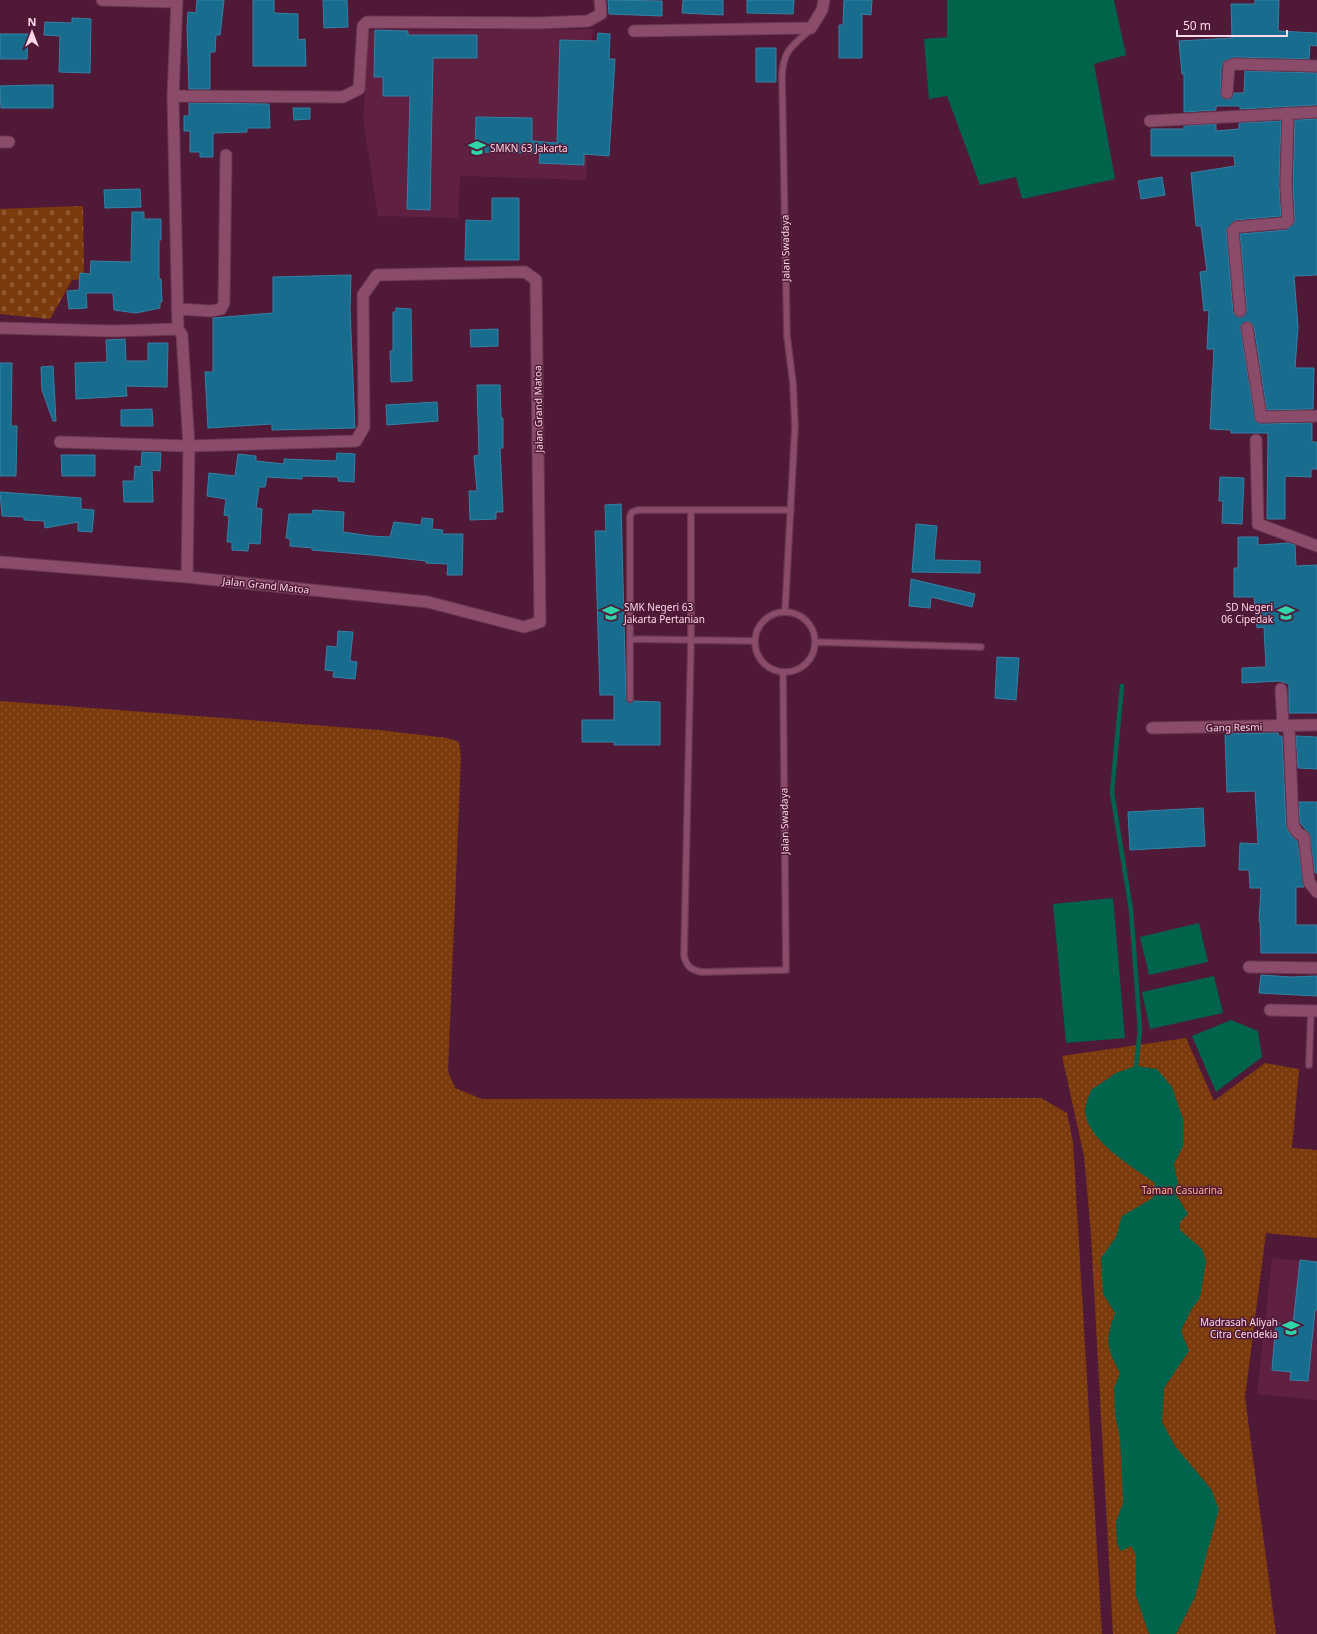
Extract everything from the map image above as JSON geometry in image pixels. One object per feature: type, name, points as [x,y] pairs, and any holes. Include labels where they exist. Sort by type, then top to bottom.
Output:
[{"type":"street","points":[[102,0],[176,1],[173,96],[177,309],[178,329],[182,335],[189,446],[186,576]]},
{"type":"street","points":[[173,96],[343,96],[359,90],[363,26],[367,22],[538,23],[588,21],[601,14],[600,0]]},
{"type":"street","name":"Jalan Swadaya","points":[[811,28],[822,10],[824,0]]},
{"type":"street","points":[[634,32],[811,28]]},
{"type":"street","points":[[1227,93],[1229,66],[1235,64],[1317,66]]},
{"type":"street","points":[[1150,121],[1317,112]]},
{"type":"street","points":[[1240,311],[1233,231],[1237,227],[1285,222],[1288,220],[1286,185],[1288,113]]},
{"type":"street","points":[[177,309],[211,311],[221,309],[224,303],[226,155]]},
{"type":"street","name":"Jalan Grand Matoa","points":[[0,562],[186,576],[428,602],[524,627],[540,622],[536,280],[525,272],[377,275],[363,295],[364,427],[356,441],[189,446],[60,442]]},
{"type":"street","points":[[0,328],[114,331],[178,329]]},
{"type":"street","points":[[1247,328],[1261,416],[1317,416]]},
{"type":"street","points":[[1256,440],[1258,524],[1317,546]]},
{"type":"street","points":[[1280,689],[1286,726],[1293,825],[1296,832],[1304,836],[1309,882],[1317,892]]},
{"type":"street","name":"Gang Resmi","points":[[1152,728],[1317,726]]},
{"type":"street","points":[[1249,967],[1317,968]]},
{"type":"street","points":[[1270,1010],[1314,1011]]},
{"type":"lane","name":"Jalan Swadaya","points":[[785,612],[795,426],[787,336],[782,77],[783,63],[786,52],[811,28]]},
{"type":"lane","points":[[630,699],[632,512],[638,510],[791,510]]},
{"type":"lane","points":[[691,510],[691,640]]},
{"type":"lane","points":[[785,612],[797,613],[807,620],[814,630],[816,642],[813,654],[806,664],[795,671],[783,672],[771,669],[762,662],[757,652],[755,641],[758,629],[764,620],[774,614],[785,612]]},
{"type":"lane","points":[[630,639],[755,641]]},
{"type":"lane","name":"Jalan Swadaya","points":[[691,640],[684,948],[686,964],[692,970],[702,972],[786,970],[783,672]]},
{"type":"lane","points":[[816,642],[981,647]]},
{"type":"lane","points":[[1309,1065],[1314,1011]]},
{"type":"shaded area","points":[[947,0],[1114,0],[1126,55],[1094,64],[1115,179],[1022,199],[1016,177],[980,185],[947,96],[929,99],[924,39],[947,37]]},
{"type":"shaded area","name":"SMKN 63 Jakarta","points":[[594,29],[591,45],[586,180],[460,176],[458,218],[378,216],[363,119],[369,31]]},
{"type":"shaded area","points":[[1113,898],[1125,1038],[1066,1043],[1053,904]]},
{"type":"shaded area","points":[[1199,923],[1208,962],[1149,975],[1140,937]]},
{"type":"shaded area","points":[[1214,976],[1223,1013],[1150,1029],[1142,992]]},
{"type":"shaded area","points":[[1231,1020],[1258,1031],[1262,1057],[1216,1092],[1192,1036]]},
{"type":"shaded area","points":[[1136,1066],[1157,1069],[1172,1087],[1183,1119],[1183,1146],[1174,1164],[1178,1183],[1175,1193],[1188,1214],[1180,1222],[1180,1230],[1202,1249],[1206,1261],[1200,1298],[1191,1310],[1181,1331],[1189,1351],[1164,1388],[1162,1422],[1175,1446],[1211,1489],[1219,1509],[1195,1597],[1176,1634],[1149,1634],[1136,1596],[1136,1555],[1131,1546],[1121,1551],[1117,1544],[1116,1522],[1123,1503],[1120,1438],[1115,1415],[1114,1388],[1120,1373],[1112,1357],[1108,1344],[1108,1337],[1115,1313],[1103,1294],[1101,1258],[1116,1237],[1122,1216],[1153,1198],[1155,1183],[1102,1143],[1088,1122],[1085,1111],[1086,1103],[1091,1090],[1116,1073]]},
{"type":"shaded area","name":"Madrasah Aliyah Citra Cendekia","points":[[1272,1258],[1317,1263],[1317,1400],[1257,1394]]},
{"type":"green space","points":[[83,206],[84,279],[72,280],[50,319],[0,314],[0,209]]},
{"type":"green space","points":[[0,701],[379,730],[447,738],[459,742],[461,757],[448,1071],[455,1088],[482,1099],[1041,1098],[1067,1113],[1073,1142],[1102,1634],[0,1634]]},
{"type":"green space","name":"Taman Casuarina","points":[[1186,1038],[1214,1101],[1265,1063],[1299,1069],[1292,1148],[1317,1150],[1317,1238],[1266,1233],[1245,1397],[1276,1634],[1113,1634],[1091,1234],[1084,1156],[1062,1056]]},
{"type":"building","points":[[197,0],[224,0],[220,35],[216,35],[215,52],[210,52],[210,89],[189,89],[187,28],[188,12],[196,13]]},
{"type":"building","points":[[253,0],[274,0],[274,13],[298,14],[298,40],[305,39],[306,66],[253,66]]},
{"type":"building","points":[[323,0],[347,0],[348,27],[324,28]]},
{"type":"building","points":[[608,0],[662,1],[662,16],[609,14]]},
{"type":"building","points":[[683,0],[723,0],[723,15],[682,13]]},
{"type":"building","points":[[747,0],[794,0],[793,14],[747,13]]},
{"type":"building","points":[[844,0],[872,0],[871,15],[862,14],[862,58],[839,58],[839,25],[843,25]]},
{"type":"building","points":[[1255,0],[1279,0],[1278,31],[1317,33],[1317,46],[1310,45],[1309,59],[1235,57],[1226,60],[1223,62],[1221,70],[1221,96],[1227,100],[1233,97],[1234,93],[1244,93],[1245,71],[1317,73],[1317,105],[1240,109],[1240,106],[1216,106],[1216,110],[1184,112],[1184,74],[1182,74],[1179,41],[1232,38],[1231,4],[1255,4]]},
{"type":"building","points":[[72,18],[91,19],[90,73],[59,72],[60,36],[44,35],[45,22],[72,23]]},
{"type":"building","points":[[375,30],[408,31],[408,35],[477,35],[477,58],[433,58],[430,210],[407,209],[410,96],[383,96],[383,77],[374,77]]},
{"type":"building","points":[[598,33],[610,34],[609,59],[615,59],[609,156],[584,154],[584,165],[539,163],[540,153],[475,152],[476,117],[532,118],[532,141],[557,143],[560,40],[597,41]]},
{"type":"building","points":[[0,34],[28,34],[27,59],[0,59]]},
{"type":"building","points":[[756,48],[776,48],[776,82],[756,82]]},
{"type":"building","points":[[53,85],[53,108],[1,108],[0,86]]},
{"type":"building","points":[[189,103],[269,104],[270,128],[247,128],[247,132],[213,133],[213,157],[200,157],[200,152],[190,152],[190,131],[184,131],[184,116],[189,116]]},
{"type":"building","points":[[293,108],[310,108],[310,119],[294,120]]},
{"type":"building","points":[[1317,119],[1317,275],[1294,276],[1298,327],[1295,368],[1314,368],[1313,409],[1267,410],[1254,327],[1250,322],[1246,321],[1240,326],[1255,421],[1261,424],[1312,423],[1312,442],[1317,442],[1317,469],[1311,469],[1311,477],[1285,476],[1285,519],[1267,519],[1268,433],[1231,433],[1231,430],[1210,429],[1214,349],[1207,349],[1209,310],[1204,311],[1200,272],[1207,271],[1201,226],[1196,226],[1191,173],[1235,166],[1234,156],[1151,156],[1151,129],[1184,129],[1184,126],[1216,124],[1216,131],[1239,129],[1239,123],[1281,121],[1279,185],[1281,216],[1236,220],[1226,229],[1233,312],[1240,318],[1244,316],[1247,310],[1240,234],[1286,230],[1293,225],[1295,220],[1293,185],[1295,120]]},
{"type":"building","points":[[1162,177],[1165,195],[1141,199],[1138,181]]},
{"type":"building","points":[[140,189],[141,207],[105,208],[104,190]]},
{"type":"building","points":[[492,198],[519,198],[519,260],[465,260],[466,220],[492,221]]},
{"type":"building","points":[[132,212],[144,212],[144,219],[161,219],[161,240],[159,240],[159,279],[161,279],[162,302],[160,302],[160,308],[136,313],[114,310],[113,293],[86,293],[87,308],[69,309],[67,291],[79,290],[80,273],[90,274],[91,261],[131,262]]},
{"type":"building","points":[[351,275],[350,309],[355,428],[272,430],[272,424],[208,428],[205,372],[213,372],[213,318],[273,313],[273,277]]},
{"type":"building","points":[[396,308],[411,309],[412,381],[391,382],[390,351],[393,351],[393,312],[396,312]]},
{"type":"building","points":[[498,329],[498,346],[471,347],[470,330]]},
{"type":"building","points":[[125,339],[126,361],[148,361],[148,343],[168,343],[167,387],[126,386],[127,396],[76,399],[75,363],[107,362],[106,340]]},
{"type":"building","points":[[0,363],[12,363],[11,426],[17,426],[16,476],[0,476]]},
{"type":"building","points":[[53,366],[56,421],[53,421],[42,390],[41,367]]},
{"type":"building","points":[[477,385],[500,385],[501,418],[503,418],[503,448],[500,448],[503,512],[496,512],[496,519],[470,520],[469,491],[477,491],[474,456],[479,455]]},
{"type":"building","points":[[437,402],[438,421],[387,425],[386,405]]},
{"type":"building","points":[[152,409],[153,426],[121,426],[121,410]]},
{"type":"building","points":[[142,452],[161,453],[160,471],[152,470],[153,502],[124,502],[123,481],[134,481],[135,466],[141,467]]},
{"type":"building","points":[[337,453],[355,454],[354,482],[338,481],[338,477],[302,476],[302,479],[267,477],[265,487],[259,487],[256,508],[262,509],[260,544],[249,543],[248,551],[232,550],[232,542],[227,542],[229,516],[224,515],[226,499],[207,496],[209,473],[235,476],[238,454],[256,456],[256,461],[284,464],[284,459],[336,461]]},
{"type":"building","points":[[61,455],[95,455],[95,476],[62,476]]},
{"type":"building","points":[[1220,477],[1244,478],[1242,524],[1222,523],[1223,501],[1219,501]]},
{"type":"building","points":[[0,492],[81,498],[81,509],[94,510],[92,532],[78,531],[78,522],[45,528],[44,521],[24,520],[24,517],[2,516]]},
{"type":"building","name":"SMK Negeri 63 Jakarta Pertanian","points":[[621,504],[626,699],[630,703],[633,701],[660,702],[660,745],[614,745],[614,742],[582,742],[582,720],[614,720],[614,695],[600,695],[595,531],[606,531],[605,505]]},
{"type":"building","points":[[313,510],[344,512],[343,532],[371,536],[390,537],[394,522],[421,525],[422,518],[433,519],[432,529],[443,530],[442,534],[463,534],[462,575],[447,575],[448,564],[426,563],[426,561],[312,550],[312,548],[290,546],[290,539],[286,538],[289,514],[312,514]]},
{"type":"building","points":[[916,524],[937,526],[934,560],[980,561],[980,573],[912,572]]},
{"type":"building","points":[[1238,537],[1258,537],[1258,545],[1288,543],[1295,545],[1296,566],[1317,565],[1317,713],[1289,713],[1289,684],[1280,681],[1242,683],[1242,668],[1266,667],[1264,627],[1257,628],[1254,597],[1234,597],[1234,568],[1238,568]]},
{"type":"building","points":[[911,579],[975,594],[972,607],[931,597],[930,608],[909,606]]},
{"type":"building","points":[[338,631],[353,632],[350,661],[357,662],[355,679],[333,677],[334,671],[325,670],[327,646],[337,647]]},
{"type":"building","points":[[997,657],[1019,658],[1016,700],[995,698]]},
{"type":"building","points":[[1278,733],[1279,736],[1282,736],[1286,826],[1291,836],[1297,841],[1304,887],[1296,887],[1296,925],[1317,925],[1317,953],[1261,953],[1259,921],[1261,888],[1250,888],[1249,870],[1239,870],[1240,843],[1258,844],[1255,791],[1227,792],[1225,734]]},
{"type":"building","points":[[1296,736],[1317,737],[1317,769],[1298,768]]},
{"type":"building","points":[[1299,802],[1317,802],[1317,873],[1315,873],[1310,834],[1300,823]]},
{"type":"building","points":[[1203,808],[1205,846],[1130,850],[1128,812]]},
{"type":"building","points":[[1261,975],[1291,977],[1317,976],[1317,996],[1259,993]]},
{"type":"building","points":[[1300,1260],[1317,1262],[1317,1310],[1315,1310],[1308,1381],[1290,1380],[1291,1372],[1272,1370],[1276,1323],[1293,1325]]},
{"type":"waterway","points":[[1122,686],[1112,792],[1131,910],[1140,1030],[1136,1066],[1137,1070]]},
{"type":"place","name":"SMKN 63 Jakarta","points":[[477,148]]},
{"type":"place","name":"SMK Negeri 63 Jakarta Pertanian","points":[[611,613]]},
{"type":"place","name":"SD Negeri 06 Cipedak","points":[[1286,613]]},
{"type":"place","name":"Madrasah Aliyah Citra Cendekia","points":[[1291,1328]]}]
